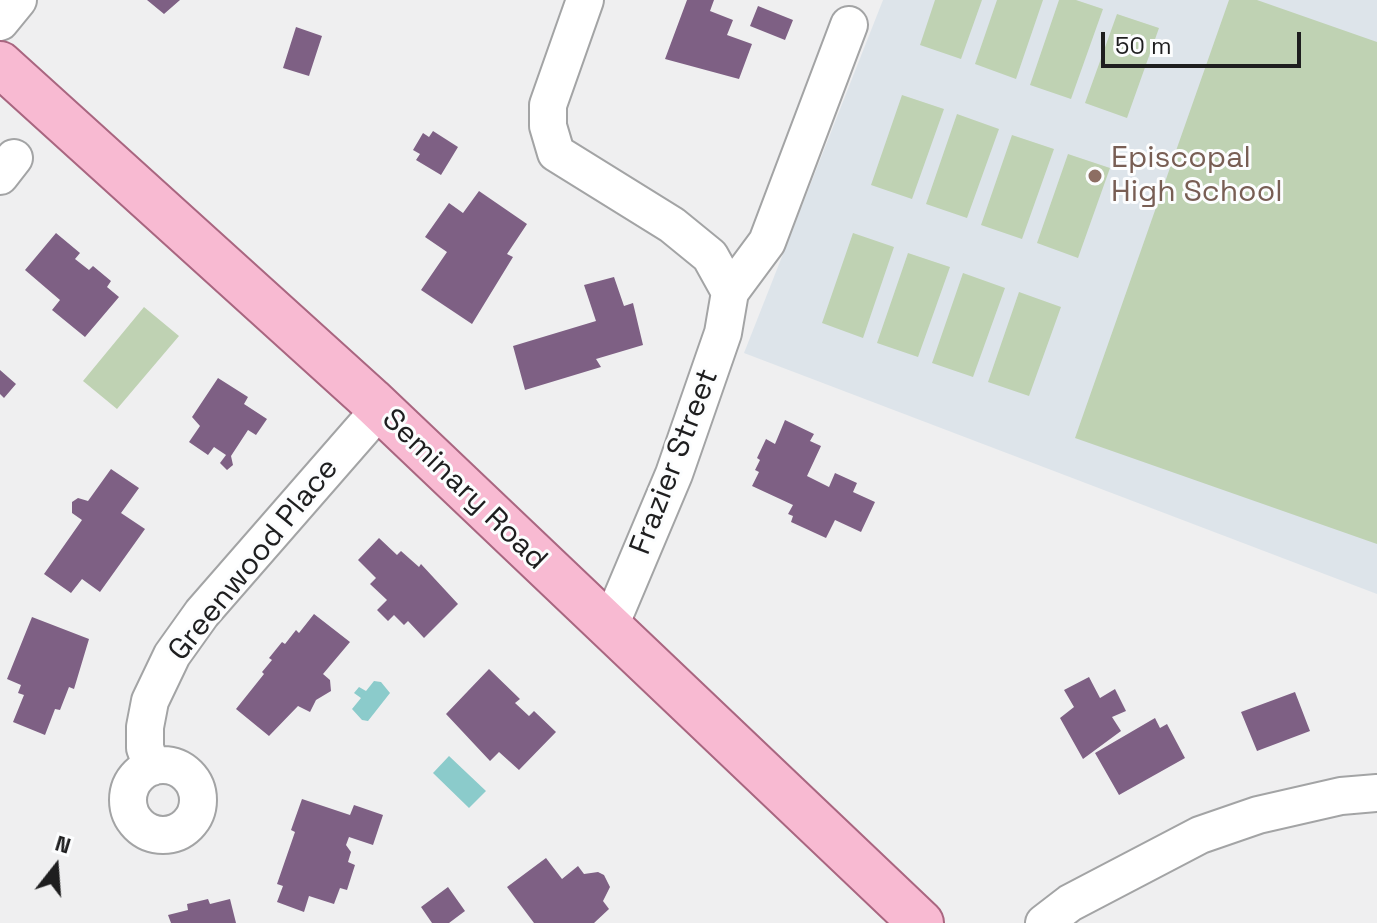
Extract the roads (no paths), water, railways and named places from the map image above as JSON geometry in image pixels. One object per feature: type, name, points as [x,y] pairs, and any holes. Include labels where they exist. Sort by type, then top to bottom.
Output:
[{"type":"main road","name":"Seminary Road","points":[[0,64],[380,409],[921,923]]},
{"type":"street","points":[[0,22],[18,0]]},
{"type":"street","points":[[585,0],[548,105],[548,126],[556,153],[682,233],[710,256],[730,292],[767,242],[849,25]]},
{"type":"street","name":"Frazier Street","points":[[609,628],[684,447],[723,333],[730,292]]},
{"type":"street","name":"Greenwood Place","points":[[152,767],[145,748],[145,727],[150,701],[172,655],[202,613],[380,409]]},
{"type":"street","points":[[1044,923],[1070,903],[1200,835],[1258,815],[1341,796],[1377,793]]},
{"type":"water","points":[[374,681],[381,682],[390,693],[368,721],[362,720],[352,709],[361,698],[354,693],[359,687],[366,691]]},
{"type":"water","points":[[449,756],[486,791],[469,808],[433,773]]},
{"type":"place","name":"Episcopal High School","points":[[1095,176]]}]
